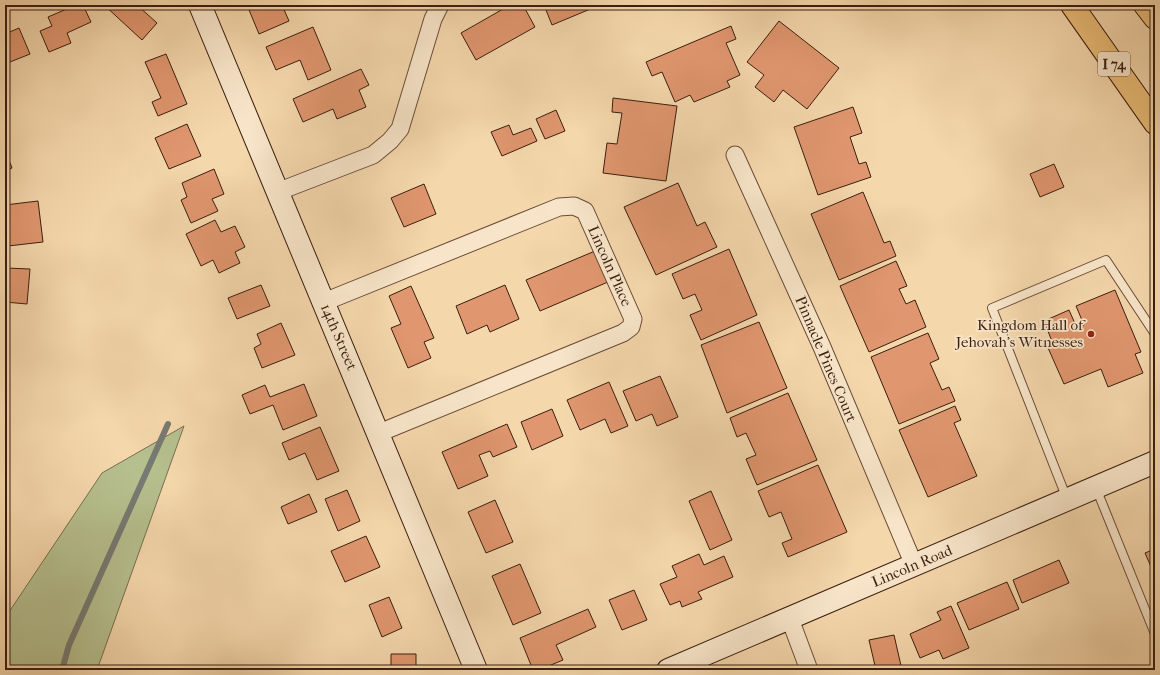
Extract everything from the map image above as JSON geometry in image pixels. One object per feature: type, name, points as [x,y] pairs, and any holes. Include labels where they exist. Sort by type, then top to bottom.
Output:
[{"type":"highway","name":"I 74","points":[[1072,5],[1155,123]]},
{"type":"highway","points":[[1145,5],[1155,18]]},
{"type":"street","name":"14th Street","points":[[200,5],[476,670]]},
{"type":"street","points":[[277,192],[373,155],[393,137],[400,128],[433,18],[440,5]]},
{"type":"street","name":"Pinnacle Pines Court","points":[[735,155],[822,347],[914,565]]},
{"type":"street","name":"Lincoln Place","points":[[324,302],[559,207],[574,206],[586,211],[633,319],[631,327],[623,333],[378,434]]},
{"type":"street","name":"Lincoln Road","points":[[668,670],[1155,462]]},
{"type":"street","points":[[790,619],[809,670]]},
{"type":"lane","points":[[1067,500],[992,308],[1106,260],[1155,334]]},
{"type":"lane","points":[[1096,488],[1155,634]]},
{"type":"green space","points":[[184,426],[97,670],[5,670],[5,618],[102,473]]},
{"type":"building","points":[[76,5],[83,5],[91,22],[67,33],[71,43],[49,52],[40,31],[52,26],[48,17]]},
{"type":"building","points":[[104,5],[137,5],[157,23],[142,40]]},
{"type":"building","points":[[247,5],[282,5],[289,21],[259,34]]},
{"type":"building","points":[[510,5],[523,5],[535,27],[476,60],[461,33]]},
{"type":"building","points":[[544,5],[600,5],[552,25]]},
{"type":"building","points":[[779,21],[839,68],[807,109],[783,90],[774,102],[755,87],[764,75],[747,62]]},
{"type":"building","points":[[731,26],[736,39],[726,43],[740,75],[727,81],[730,87],[694,102],[690,95],[675,102],[662,72],[652,76],[646,62]]},
{"type":"building","points":[[313,27],[331,70],[308,80],[300,60],[276,70],[266,47]]},
{"type":"building","points":[[19,28],[30,54],[5,64],[5,34]]},
{"type":"building","points":[[166,54],[187,104],[158,116],[152,102],[161,98],[145,62]]},
{"type":"building","points":[[361,69],[369,85],[359,90],[366,107],[337,119],[333,109],[303,122],[293,99]]},
{"type":"building","points":[[613,98],[677,106],[666,181],[603,173],[607,143],[617,144],[622,113],[612,112]]},
{"type":"building","points":[[853,107],[862,133],[850,137],[859,164],[866,162],[871,177],[818,195],[794,127]]},
{"type":"building","points":[[556,110],[565,131],[545,139],[536,119]]},
{"type":"building","points":[[187,124],[201,156],[169,169],[155,138]]},
{"type":"building","points":[[509,125],[513,135],[531,128],[537,141],[502,156],[491,132]]},
{"type":"building","points":[[5,150],[12,168],[5,171]]},
{"type":"building","points":[[1054,164],[1064,187],[1040,197],[1030,174]]},
{"type":"building","points":[[214,169],[224,194],[212,199],[218,211],[191,223],[181,200],[187,197],[182,183]]},
{"type":"building","points":[[678,183],[697,226],[705,222],[717,247],[656,275],[624,207]]},
{"type":"building","points":[[424,184],[436,214],[404,227],[391,198]]},
{"type":"building","points":[[863,192],[884,243],[890,241],[896,256],[839,280],[811,214]]},
{"type":"building","points":[[38,201],[43,242],[8,246],[5,205]]},
{"type":"building","points":[[215,220],[221,232],[235,226],[245,247],[235,252],[240,263],[219,273],[213,260],[201,266],[186,234]]},
{"type":"building","points":[[729,249],[757,315],[701,340],[690,315],[702,310],[695,294],[683,299],[672,274]]},
{"type":"building","points":[[595,251],[608,282],[540,311],[526,280]]},
{"type":"building","points":[[896,261],[907,286],[899,289],[906,304],[915,300],[926,327],[869,352],[840,286]]},
{"type":"building","points":[[6,268],[30,269],[27,304],[5,302]]},
{"type":"building","points":[[261,285],[270,306],[237,319],[228,298]]},
{"type":"building","points":[[505,285],[519,319],[490,332],[487,325],[467,334],[456,306]]},
{"type":"building","points":[[411,286],[434,338],[424,342],[431,358],[408,368],[391,328],[401,324],[389,296]]},
{"type":"building","name":"Kingdom Hall of Jehovah's Witnesses","points":[[1115,290],[1141,352],[1135,354],[1143,373],[1108,387],[1101,369],[1064,384],[1045,341],[1051,339],[1044,321],[1069,310],[1077,328],[1084,325],[1076,306]]},
{"type":"building","points":[[759,322],[787,388],[727,413],[701,345]]},
{"type":"building","points":[[281,323],[295,355],[262,368],[254,348],[261,344],[257,334]]},
{"type":"building","points":[[928,333],[939,359],[930,363],[942,390],[949,387],[955,401],[899,424],[871,357]]},
{"type":"building","points":[[5,345],[9,346],[5,355]]},
{"type":"building","points":[[660,376],[678,417],[657,426],[652,414],[636,421],[623,391]]},
{"type":"building","points":[[609,382],[628,426],[611,433],[605,419],[580,430],[567,400]]},
{"type":"building","points":[[304,384],[317,416],[283,430],[273,405],[250,414],[242,395],[265,385],[270,397]]},
{"type":"building","points":[[788,393],[817,460],[757,485],[746,459],[756,455],[746,433],[737,437],[730,418]]},
{"type":"building","points":[[955,406],[961,420],[954,423],[977,476],[928,497],[899,430]]},
{"type":"building","points":[[552,409],[563,436],[532,450],[521,422]]},
{"type":"building","points":[[507,424],[517,447],[493,457],[490,451],[479,455],[488,476],[458,489],[442,452]]},
{"type":"building","points":[[320,427],[339,471],[317,480],[305,453],[289,460],[282,443]]},
{"type":"building","points":[[818,465],[847,532],[788,557],[782,543],[792,539],[781,512],[769,517],[758,491]]},
{"type":"building","points":[[347,490],[360,521],[338,531],[325,499]]},
{"type":"building","points":[[711,491],[732,540],[710,550],[689,501]]},
{"type":"building","points":[[309,494],[317,512],[288,524],[281,507]]},
{"type":"building","points":[[495,500],[513,542],[486,553],[468,512]]},
{"type":"building","points":[[366,536],[380,567],[345,582],[331,551]]},
{"type":"building","points":[[1155,549],[1155,576],[1145,553]]},
{"type":"building","points":[[699,554],[704,565],[724,556],[733,577],[698,592],[702,599],[682,607],[680,601],[670,605],[660,584],[677,577],[672,566]]},
{"type":"building","points":[[1059,560],[1069,583],[1022,603],[1013,580]]},
{"type":"building","points":[[520,564],[541,613],[513,625],[492,576]]},
{"type":"building","points":[[1007,582],[1019,609],[969,630],[957,603]]},
{"type":"building","points":[[634,590],[647,620],[622,630],[609,600]]},
{"type":"building","points":[[389,597],[402,628],[382,637],[369,605]]},
{"type":"building","points":[[951,606],[969,648],[943,659],[939,650],[920,658],[910,634],[941,620],[937,612]]},
{"type":"building","points":[[588,609],[596,627],[556,645],[563,660],[539,670],[533,670],[520,638]]},
{"type":"building","points":[[894,635],[902,670],[876,670],[869,640]]},
{"type":"building","points":[[391,654],[416,654],[416,670],[391,670]]},
{"type":"waterway","points":[[62,670],[69,645],[168,424]]},
{"type":"place","name":"Kingdom Hall of Jehovah's Witnesses","points":[[1091,334]]}]
